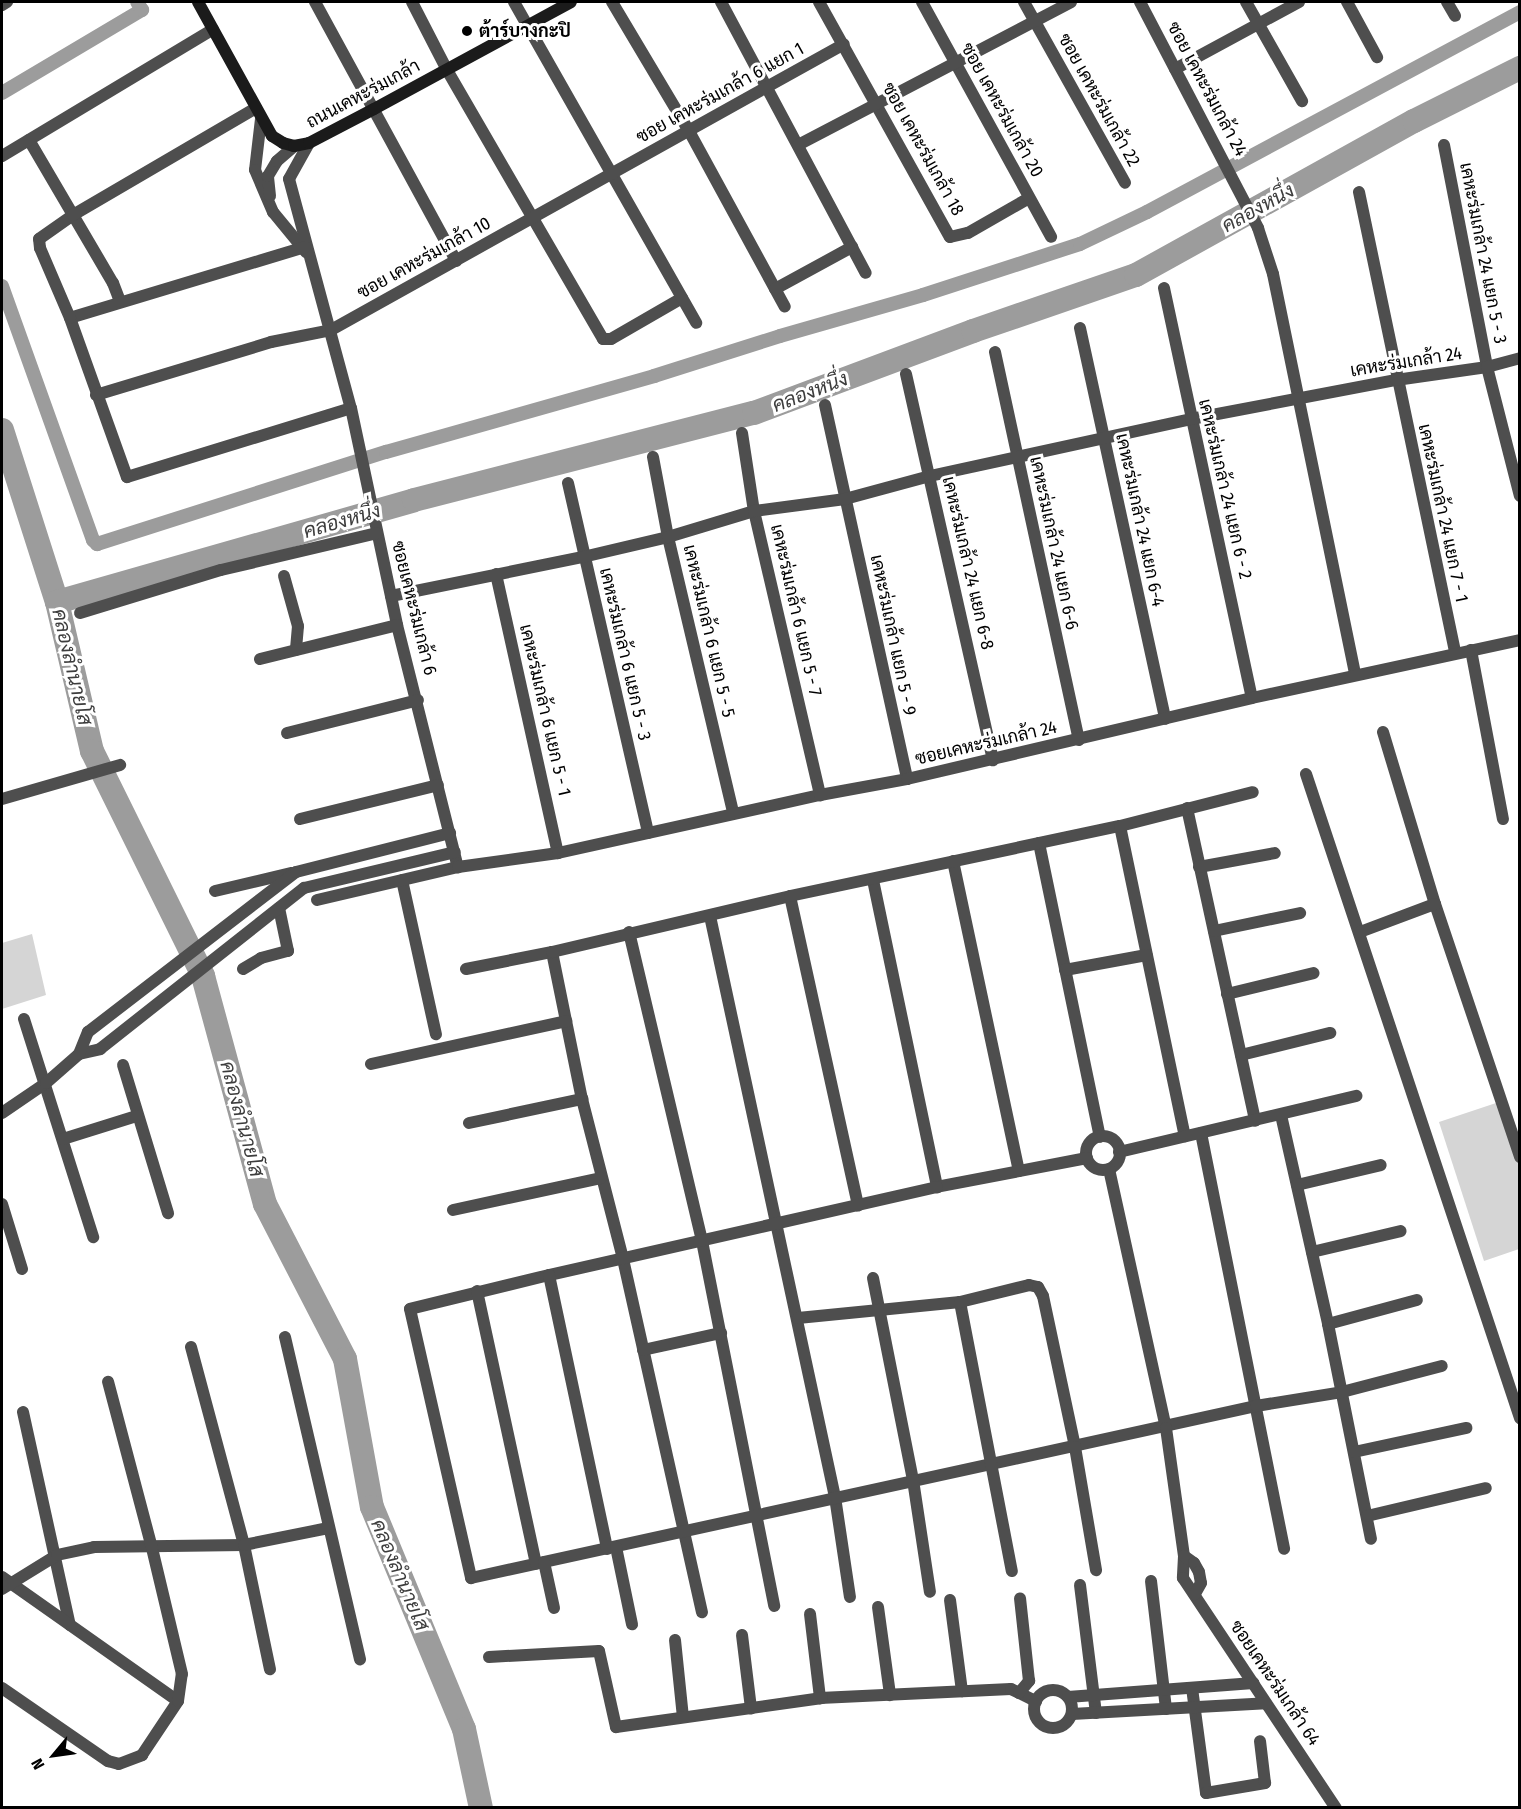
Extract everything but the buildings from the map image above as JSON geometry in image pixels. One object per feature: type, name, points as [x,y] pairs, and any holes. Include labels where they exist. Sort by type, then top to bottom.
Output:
[{"type":"street","points":[[2,5],[7,2]]},
{"type":"street","name":"ถนนเคหะร่มเกล้า","points":[[198,2],[272,136],[283,143],[294,146],[309,142],[374,109],[571,2]]},
{"type":"street","points":[[315,2],[456,261]]},
{"type":"street","points":[[412,2],[447,69],[604,339],[611,339],[682,298]]},
{"type":"street","points":[[514,2],[696,323]]},
{"type":"street","points":[[612,2],[689,131],[785,307]]},
{"type":"street","points":[[721,2],[866,273]]},
{"type":"street","name":"ซอย เคหะร่มเกล้า 18","points":[[819,2],[950,237],[968,234],[1029,198]]},
{"type":"street","name":"ซอย เคหะร่มเกล้า 20","points":[[922,2],[1051,237]]},
{"type":"street","name":"ซอย เคหะร่มเกล้า 22","points":[[1024,2],[1125,183]]},
{"type":"street","points":[[798,145],[1071,2]]},
{"type":"street","name":"ซอย เคหะร่มเกล้า 24","points":[[1140,2],[1233,176],[1258,228],[1273,274],[1355,675]]},
{"type":"street","points":[[1246,2],[1302,101]]},
{"type":"street","points":[[1175,69],[1299,2]]},
{"type":"street","points":[[1347,2],[1377,57]]},
{"type":"street","points":[[1447,2],[1455,16]]},
{"type":"street","points":[[2,156],[213,29]]},
{"type":"street","name":"ซอย เคหะร่มเกล้า 6 แยก 1","points":[[613,174],[844,44]]},
{"type":"street","points":[[259,114],[73,215],[39,242],[70,318],[127,477],[351,408]]},
{"type":"street","name":"ซอยเคหะร่มเกล้า 6","points":[[259,114],[255,170],[273,212],[305,249]]},
{"type":"street","points":[[29,140],[113,283],[120,301]]},
{"type":"street","name":"ซอยเคหะร่มเกล้า 6","points":[[309,142],[289,179],[305,249],[331,330],[351,408],[397,625],[418,700],[458,867]]},
{"type":"street","name":"เคหะร่มเกล้า 24 แยก 5 - 3","points":[[1444,145],[1487,367],[1514,452],[1520,496]]},
{"type":"street","points":[[273,212],[268,176],[277,161],[294,146]]},
{"type":"street","name":"ซอย เคหะร่มเกล้า 10","points":[[96,395],[271,342],[331,330],[613,174]]},
{"type":"street","name":"เคหะร่มเกล้า 24 แยก 7 - 1","points":[[1359,192],[1396,380],[1455,653]]},
{"type":"street","points":[[775,289],[852,247]]},
{"type":"street","points":[[70,318],[120,301],[305,249]]},
{"type":"street","name":"เคหะร่มเกล้า 24 แยก 6 - 2","points":[[1164,288],[1252,698]]},
{"type":"street","name":"เคหะร่มเกล้า 24 แยก 6-4","points":[[1080,328],[1165,719]]},
{"type":"street","name":"เคหะร่มเกล้า 24 แยก 6-6","points":[[995,352],[1079,740]]},
{"type":"street","name":"เคหะร่มเกล้า 24","points":[[391,596],[584,557],[668,537],[754,511],[845,499],[930,477],[1191,418],[1396,380],[1487,367],[1520,358]]},
{"type":"street","name":"เคหะร่มเกล้า 24 แยก 6-8","points":[[906,374],[993,760]]},
{"type":"street","name":"เคหะร่มเกล้า แยก 5 - 9","points":[[825,405],[907,779]]},
{"type":"street","name":"เคหะร่มเกล้า 6 แยก 5 - 7","points":[[742,434],[754,511],[820,795]]},
{"type":"street","name":"เคหะร่มเกล้า 6 แยก 5 - 5","points":[[653,457],[668,537],[733,813]]},
{"type":"street","name":"เคหะร่มเกล้า 6 แยก 5 - 3","points":[[568,483],[648,833]]},
{"type":"street","points":[[80,613],[220,570],[376,528]]},
{"type":"street","name":"เคหะร่มเกล้า 6 แยก 5 - 1","points":[[496,574],[558,853]]},
{"type":"street","points":[[284,576],[298,626],[296,650]]},
{"type":"street","points":[[260,658],[397,625]]},
{"type":"street","name":"ซอยเคหะร่มเกล้า 24","points":[[317,900],[458,867],[558,853],[733,813],[907,779],[1252,698],[1520,640]]},
{"type":"street","points":[[1471,650],[1503,819]]},
{"type":"street","points":[[287,733],[418,700]]},
{"type":"street","points":[[1383,732],[1435,904],[1520,1157]]},
{"type":"street","points":[[2,799],[120,765]]},
{"type":"street","points":[[1306,774],[1520,1418]]},
{"type":"street","points":[[300,819],[438,785]]},
{"type":"street","points":[[465,969],[552,952],[629,932],[711,916],[790,896],[1120,826],[1253,792]]},
{"type":"street","points":[[1187,808],[1255,1121]]},
{"type":"street","points":[[1120,826],[1185,1136]]},
{"type":"street","points":[[215,891],[450,833]]},
{"type":"street","points":[[1039,843],[1100,1137]]},
{"type":"street","points":[[79,1054],[100,1049],[304,888],[454,852]]},
{"type":"street","points":[[1199,867],[1275,853]]},
{"type":"street","points":[[953,861],[1019,1171]]},
{"type":"street","points":[[2,1113],[46,1083],[79,1054],[88,1032],[296,872]]},
{"type":"street","points":[[402,880],[436,1034]]},
{"type":"street","points":[[873,880],[937,1187]]},
{"type":"street","points":[[279,884],[291,898]]},
{"type":"street","points":[[790,896],[858,1206]]},
{"type":"street","points":[[1360,932],[1435,904]]},
{"type":"street","points":[[243,969],[261,958],[288,951],[279,908]]},
{"type":"street","points":[[1214,931],[1300,913]]},
{"type":"street","points":[[711,916],[835,1497],[850,1597]]},
{"type":"street","points":[[629,932],[702,1241],[774,1606]]},
{"type":"street","points":[[552,952],[582,1099],[623,1259],[702,1612]]},
{"type":"street","points":[[1065,970],[1147,955]]},
{"type":"street","points":[[1227,994],[1314,973]]},
{"type":"street","points":[[24,1019],[93,1238]]},
{"type":"street","points":[[371,1064],[566,1021]]},
{"type":"street","points":[[1241,1055],[1330,1033]]},
{"type":"street","points":[[123,1065],[168,1213]]},
{"type":"street","points":[[1119,1152],[1356,1096]]},
{"type":"street","points":[[469,1123],[582,1099]]},
{"type":"street","points":[[1281,1115],[1328,1324],[1371,1539]]},
{"type":"street","points":[[63,1139],[137,1116]]},
{"type":"street","points":[[1201,1133],[1284,1549]]},
{"type":"street","points":[[1100,1137],[1113,1140],[1119,1152],[1119,1159],[1109,1169],[1096,1168],[1087,1158],[1089,1144],[1100,1137]]},
{"type":"street","points":[[1087,1158],[937,1187],[477,1291],[412,1308],[409,1311],[470,1576],[473,1578],[612,1548],[913,1480],[1166,1428],[1256,1406],[1342,1392],[1443,1366]]},
{"type":"street","points":[[1297,1185],[1381,1165]]},
{"type":"street","points":[[1109,1169],[1166,1428],[1184,1556],[1194,1563],[1199,1572],[1201,1582],[1195,1594]]},
{"type":"street","points":[[453,1210],[601,1178]]},
{"type":"street","points":[[2,1204],[22,1269]]},
{"type":"street","points":[[1312,1252],[1401,1231]]},
{"type":"street","points":[[549,1275],[612,1548],[632,1624]]},
{"type":"street","points":[[873,1278],[913,1480],[930,1592]]},
{"type":"street","points":[[798,1318],[960,1302],[1029,1285],[1038,1287],[1042,1296],[1075,1447],[1096,1570]]},
{"type":"street","points":[[477,1291],[540,1563],[554,1608]]},
{"type":"street","points":[[1328,1324],[1417,1300]]},
{"type":"street","points":[[960,1302],[993,1463],[1012,1571]]},
{"type":"street","points":[[643,1350],[721,1333]]},
{"type":"street","points":[[285,1337],[360,1659]]},
{"type":"street","points":[[191,1347],[244,1545],[270,1669]]},
{"type":"street","points":[[2,1688],[108,1761],[119,1764],[142,1755],[178,1701],[182,1674],[152,1548],[108,1382]]},
{"type":"street","points":[[23,1412],[57,1555],[70,1624]]},
{"type":"street","points":[[1354,1452],[1466,1428]]},
{"type":"street","points":[[1367,1516],[1486,1488]]},
{"type":"street","points":[[4,1583],[57,1555],[113,1545],[152,1548],[244,1545],[328,1528]]},
{"type":"street","name":"ซอยเคหะร่มเกล้า 64","points":[[1184,1556],[1183,1578],[1336,1808]]},
{"type":"street","points":[[1151,1581],[1166,1709]]},
{"type":"street","points":[[4,1583],[70,1624],[178,1701]]},
{"type":"street","points":[[1080,1585],[1096,1713]]},
{"type":"street","points":[[1019,1693],[1029,1681],[1020,1598]]},
{"type":"street","points":[[950,1600],[962,1691]]},
{"type":"street","points":[[878,1607],[890,1695]]},
{"type":"street","points":[[810,1614],[822,1698]]},
{"type":"street","points":[[742,1635],[751,1708]]},
{"type":"street","points":[[675,1640],[683,1717]]},
{"type":"street","points":[[489,1658],[599,1651],[616,1727],[822,1698],[1011,1689],[1036,1701]]},
{"type":"street","points":[[1068,1697],[1072,1714],[1069,1720],[1058,1728],[1045,1727],[1036,1718],[1036,1701],[1041,1694],[1052,1690],[1068,1697],[1253,1683]]},
{"type":"street","points":[[1192,1688],[1206,1793],[1265,1783],[1260,1741]]},
{"type":"street","points":[[1072,1714],[1266,1703]]},
{"type":"shaded area","points":[[32,934],[46,995],[2,1009],[2,943]]},
{"type":"shaded area","points":[[1499,1102],[1519,1165],[1519,1249],[1484,1261],[1439,1122]]},
{"type":"waterway","points":[[2,93],[142,10],[137,2]]},
{"type":"waterway","points":[[2,286],[93,540],[97,544],[386,452],[654,376],[780,336],[923,295],[1080,244],[1147,212],[1520,12]]},
{"type":"waterway","name":"คลองหนึ่ง","points":[[57,602],[414,500],[754,413],[973,331],[1136,275],[1414,121],[1520,68]]},
{"type":"waterway","name":"คลองลำนายโส","points":[[2,430],[57,602],[92,751],[203,976],[265,1204],[345,1359],[372,1507],[464,1729],[481,1808]]},
{"type":"place","name":"ต้าร์บางกะปิ","points":[[467,31]]}]
